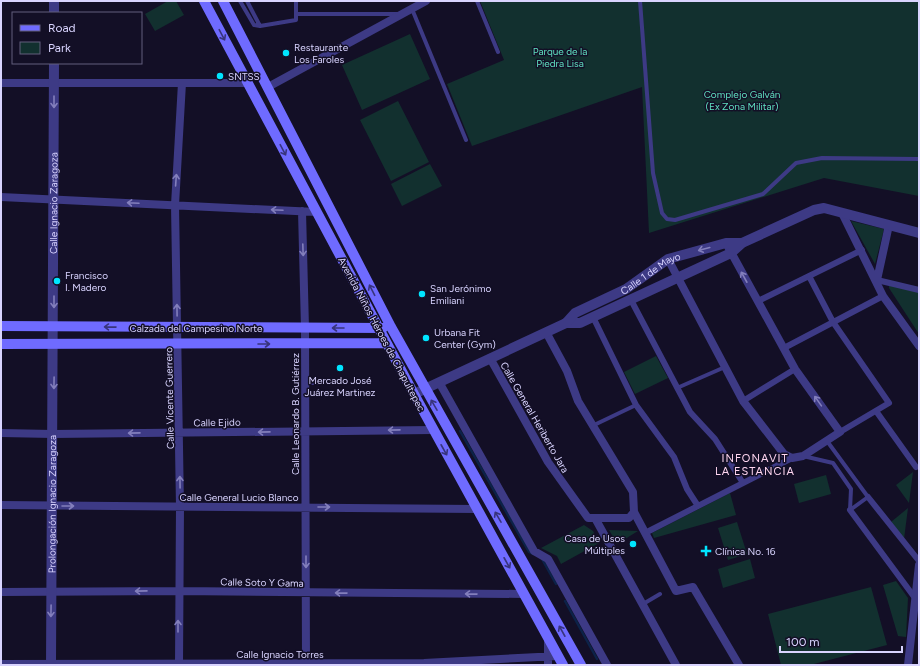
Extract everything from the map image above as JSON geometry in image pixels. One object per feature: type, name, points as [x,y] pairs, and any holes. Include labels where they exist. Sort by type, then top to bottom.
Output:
[{"type":"main road","name":"Avenida Niños Héroes de Chapultepec","points":[[204,1],[433,430],[561,661]]},
{"type":"main road","name":"Avenida Niños Héroes de Chapultepec","points":[[223,1],[391,328],[581,665]]},
{"type":"main road","name":"Calzada del Campesino Norte","points":[[1,326],[391,328]]},
{"type":"main road","points":[[210,328],[210,344]]},
{"type":"main road","points":[[240,328],[240,344]]},
{"type":"main road","name":"Calzada del Campesino Norte","points":[[1,344],[386,343]]},
{"type":"street","points":[[54,1],[54,12]]},
{"type":"street","points":[[268,87],[426,1]]},
{"type":"street","name":"Calle Ignacio Zaragoza","points":[[54,64],[54,344]]},
{"type":"street","points":[[1,83],[247,83]]},
{"type":"street","name":"Calle Vicente Guerrero","points":[[178,664],[180,433],[175,205],[182,83]]},
{"type":"street","points":[[1,197],[316,212]]},
{"type":"street","name":"Calle 1 de Mayo","points":[[566,323],[580,323],[678,278],[731,252],[742,243],[814,210],[824,208],[919,233]]},
{"type":"street","name":"Calle Leonardo B. Gutiérrez","points":[[302,211],[306,328],[306,664]]},
{"type":"street","points":[[842,213],[877,280],[883,296],[919,346]]},
{"type":"street","points":[[877,280],[889,225]]},
{"type":"street","points":[[726,243],[795,369],[840,432]]},
{"type":"street","name":"Calle 1 de Mayo","points":[[414,394],[566,323],[575,313],[626,289],[668,259],[726,243],[742,243]]},
{"type":"street","points":[[758,301],[862,250]]},
{"type":"street","points":[[668,259],[743,401],[784,454],[792,458]]},
{"type":"street","points":[[645,533],[792,458],[803,456],[889,402],[833,322],[809,276]]},
{"type":"street","points":[[877,280],[919,290]]},
{"type":"street","points":[[784,348],[883,296]]},
{"type":"street","points":[[630,300],[690,412],[715,439],[743,483]]},
{"type":"street","points":[[592,317],[636,405],[674,457],[686,489],[698,506]]},
{"type":"street","points":[[546,332],[567,370],[578,402],[633,492],[634,512],[676,591],[693,587],[739,665]]},
{"type":"street","name":"Prolongación Ignacio Zaragoza","points":[[51,664],[54,344]]},
{"type":"street","name":"Calle General Heriberto Jara","points":[[490,358],[548,462],[588,518],[595,518],[676,665]]},
{"type":"street","points":[[743,401],[795,369]]},
{"type":"street","points":[[439,382],[534,551],[548,559],[607,665]]},
{"type":"street","points":[[876,411],[916,468]]},
{"type":"street","name":"Calle Ejido","points":[[1,433],[53,434],[433,430]]},
{"type":"street","points":[[868,497],[919,561]]},
{"type":"street","name":"Calle General Lucio Blanco","points":[[1,505],[477,509]]},
{"type":"street","points":[[850,510],[915,598]]},
{"type":"street","points":[[595,518],[629,518],[634,512]]},
{"type":"street","points":[[908,665],[919,565]]},
{"type":"street","name":"Calle Soto Y Gama","points":[[1,592],[178,591],[524,594]]},
{"type":"street","points":[[548,639],[548,661]]},
{"type":"street","name":"Calle Ignacio Torres","points":[[1,664],[424,664],[561,661]]},
{"type":"lane","points":[[240,1],[254,25],[260,26],[296,20],[296,1]]},
{"type":"lane","points":[[247,1],[260,26]]},
{"type":"lane","points":[[477,1],[498,52]]},
{"type":"lane","points":[[640,1],[653,173],[662,213],[667,219],[675,220],[763,194],[796,163],[822,158],[919,159]]},
{"type":"lane","points":[[412,8],[466,140]]},
{"type":"lane","points":[[296,14],[387,12],[402,14]]},
{"type":"lane","points":[[677,388],[725,367]]},
{"type":"lane","points":[[305,383],[320,383]]},
{"type":"lane","points":[[592,426],[636,405]]},
{"type":"lane","points":[[827,441],[868,497],[850,510]]},
{"type":"lane","points":[[803,456],[833,463],[851,489],[850,510]]},
{"type":"lane","points":[[643,604],[660,594]]},
{"type":"green space","points":[[168,1],[176,1],[184,15],[155,31],[145,14]]},
{"type":"green space","name":"Complejo Galván (Ex Zona Militar)","points":[[480,1],[919,1],[919,196],[824,178],[649,233],[642,87],[472,146],[447,84],[504,60]]},
{"type":"green space","points":[[410,34],[430,79],[362,110],[342,65]]},
{"type":"green space","points":[[398,101],[429,162],[391,181],[360,120]]},
{"type":"green space","points":[[430,164],[442,186],[402,206],[391,184]]},
{"type":"green space","points":[[851,221],[884,229],[875,264]]},
{"type":"green space","points":[[889,281],[919,288],[919,334],[889,288]]},
{"type":"green space","points":[[656,356],[668,378],[635,394],[624,372]]},
{"type":"green space","points":[[913,472],[909,503],[896,485]]},
{"type":"green space","points":[[826,475],[831,494],[799,503],[794,484]]},
{"type":"green space","points":[[730,493],[736,515],[654,538],[652,533]]},
{"type":"green space","points":[[908,508],[904,539],[891,522]]},
{"type":"green space","points":[[737,522],[747,554],[728,560],[718,528]]},
{"type":"green space","points":[[584,525],[593,531],[599,543],[561,564],[557,556],[541,548]]},
{"type":"green space","points":[[609,530],[638,531],[617,544]]},
{"type":"green space","points":[[750,559],[755,578],[723,588],[718,569]]},
{"type":"green space","points":[[896,581],[908,598],[906,637],[898,636],[883,585]]},
{"type":"green space","points":[[871,587],[887,645],[810,665],[781,665],[768,614]]},
{"type":"waterway","points":[[460,431],[529,552],[533,554]]},
{"type":"waterway","points":[[542,559],[556,584]]},
{"type":"waterway","points":[[565,601],[597,659]]},
{"type":"place","name":"Restaurante Los Faroles","points":[[286,53]]},
{"type":"place","name":"SNTSS","points":[[220,76]]},
{"type":"place","name":"Francisco I. Madero","points":[[57,281]]},
{"type":"place","name":"San Jerónimo Emiliani","points":[[422,294]]},
{"type":"place","name":"Urbana Fit Center (Gym)","points":[[426,338]]},
{"type":"place","name":"Mercado José Juárez Martinez","points":[[340,368]]},
{"type":"place","name":"Casa de Usos Múltiples","points":[[633,544]]},
{"type":"place","name":"Clínica No. 16","points":[[706,551]]},
{"type":"district","name":"INFONAVIT LA ESTANCIA","points":[[755,464]]},
{"type":"park label","name":"Parque de la Piedra Lisa","points":[[560,56]]}]
